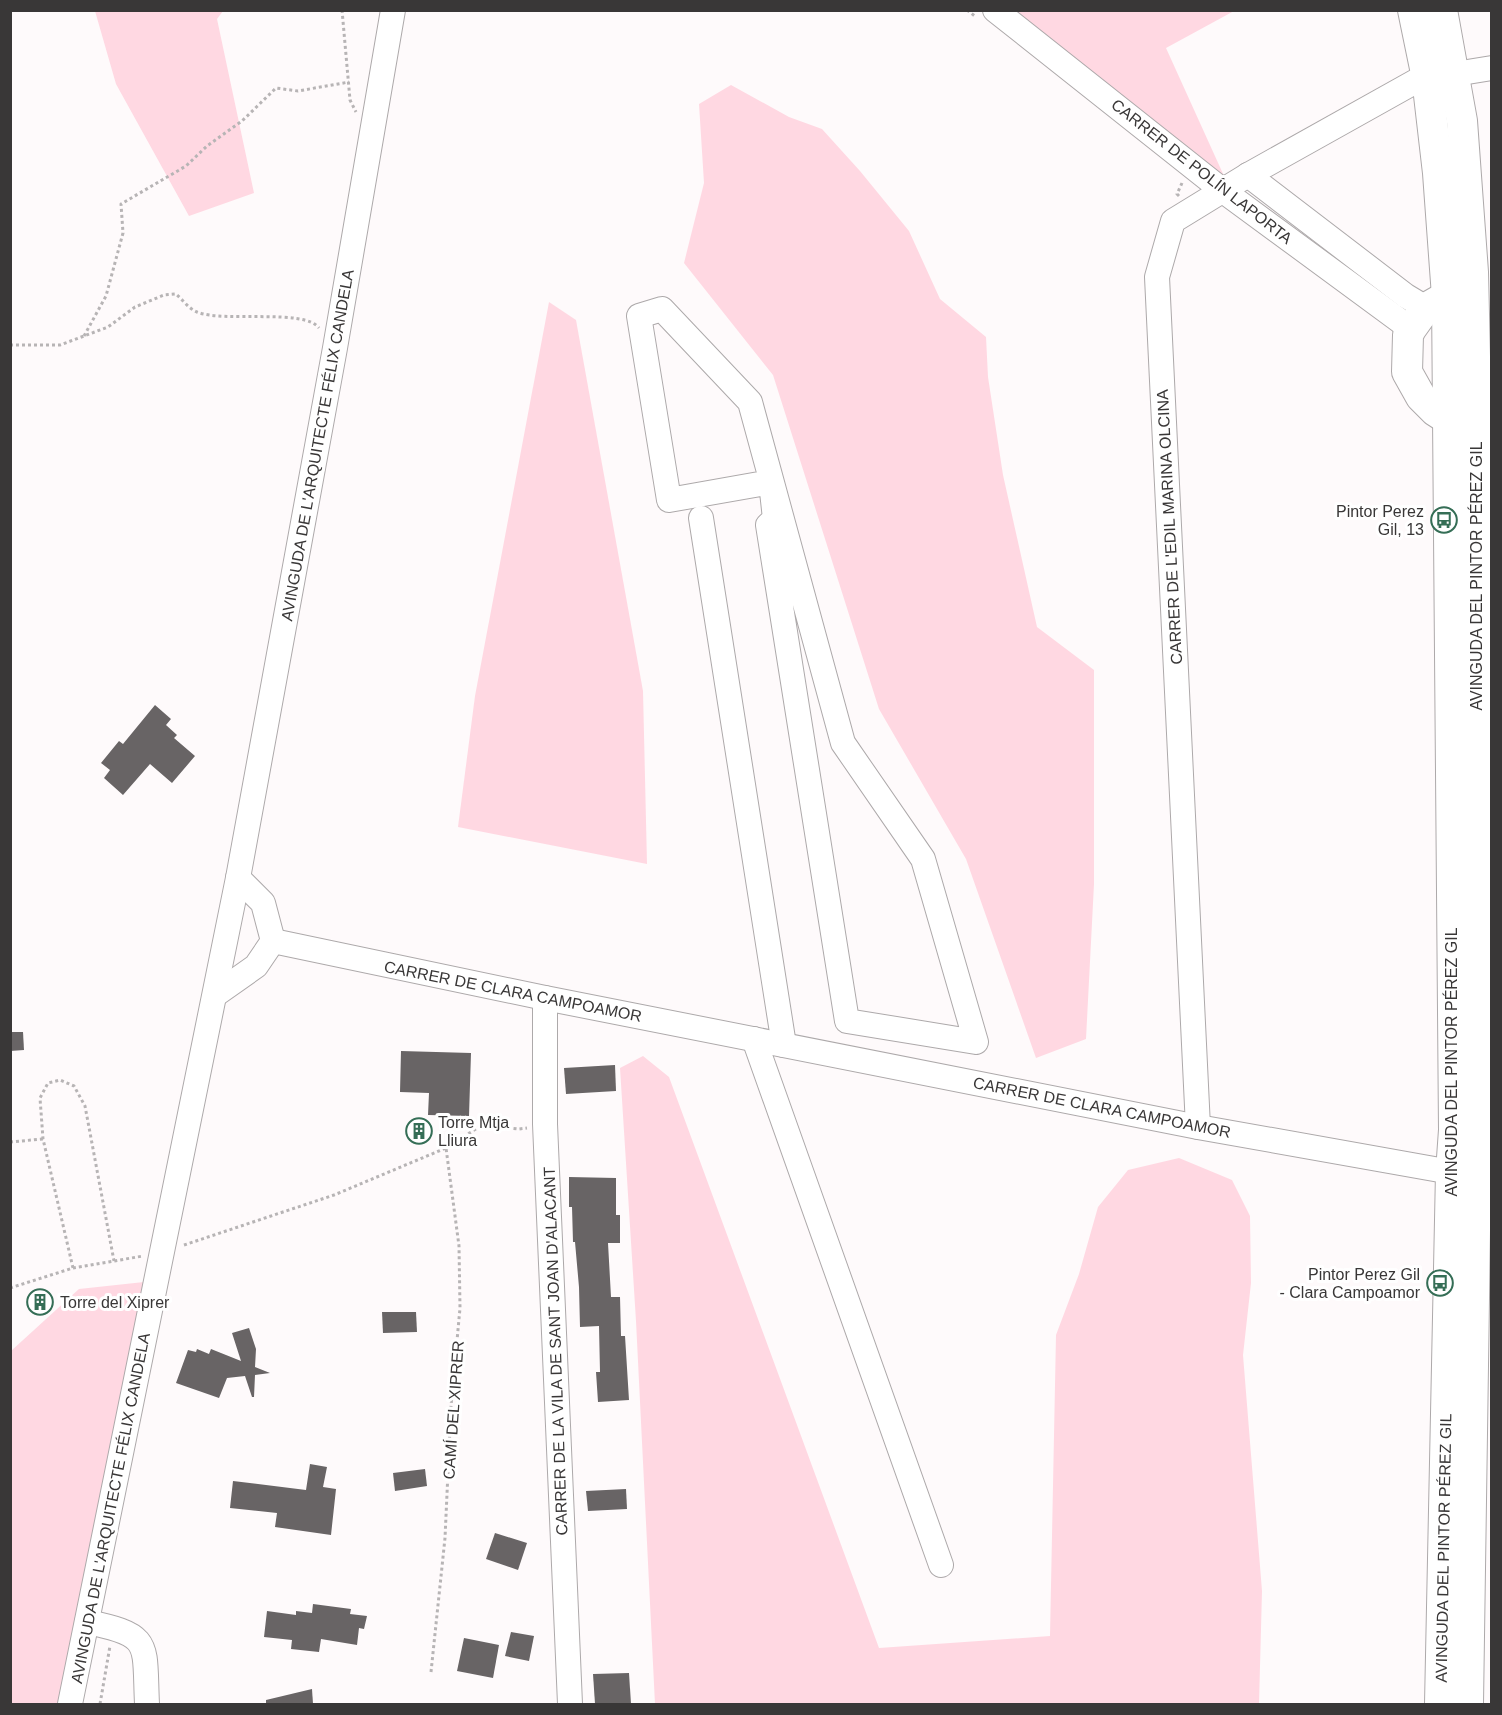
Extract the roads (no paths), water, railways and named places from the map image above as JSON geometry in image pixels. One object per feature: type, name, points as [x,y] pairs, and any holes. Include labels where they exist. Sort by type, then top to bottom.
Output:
[{"type":"main road","name":"AVINGUDA DEL PINTOR PÉREZ GIL","points":[[1413,10],[1462,121],[1450,307],[1477,441],[1484,1095],[1473,1159],[1440,1704]]},
{"type":"main road","name":"AVINGUDA DEL PINTOR PÉREZ GIL","points":[[1441,76],[1442,10]]},
{"type":"main road","name":"AVINGUDA DEL PINTOR PÉREZ GIL","points":[[1450,307],[1408,335],[1407,372],[1421,397],[1472,417]]},
{"type":"main road","name":"AVINGUDA DEL PINTOR PÉREZ GIL","points":[[1468,1704],[1473,1159],[1454,1130],[1472,417]]},
{"type":"street","name":"AVINGUDA DE L'ARQUITECTE FÉLIX CANDELA","points":[[70,1704],[238,878],[335,348],[393,10]]},
{"type":"street","name":"CARRER DE POLÍN LAPORTA","points":[[995,10],[1222,190],[1450,307]]},
{"type":"street","name":"CARRER DE L'EDIL MARINA OLCINA","points":[[1198,1127],[1157,278],[1173,221],[1222,190],[1418,80],[1491,68]]},
{"type":"street","name":"CARRER DE POLÍN LAPORTA","points":[[1248,175],[1401,292],[1450,307]]},
{"type":"street","points":[[662,309],[750,402],[843,743],[923,859],[976,1042],[847,1021],[768,525],[775,519],[771,482],[669,500],[639,316],[662,309]]},
{"type":"street","points":[[701,518],[784,1045]]},
{"type":"street","points":[[215,995],[256,966],[273,941],[262,903],[238,878]]},
{"type":"street","name":"CARRER DE CLARA CAMPOAMOR","points":[[273,941],[545,998],[1198,1127],[1473,1159]]},
{"type":"street","name":"CARRER DE LA VILA DE SANT JOAN D'ALACANT","points":[[545,998],[545,1124],[570,1704]]},
{"type":"street","points":[[754,1039],[941,1565]]},
{"type":"street","points":[[87,1622],[126,1631],[141,1644],[145,1657],[147,1704]]},
{"type":"place","name":"Pintor Perez Gil, 13","points":[[1444,520]]},
{"type":"place","name":"Torre Mtja Lliura","points":[[419,1131]]},
{"type":"place","name":"Pintor Perez Gil - Clara Campoamor","points":[[1440,1283]]},
{"type":"place","name":"Torre del Xiprer","points":[[40,1302]]}]
